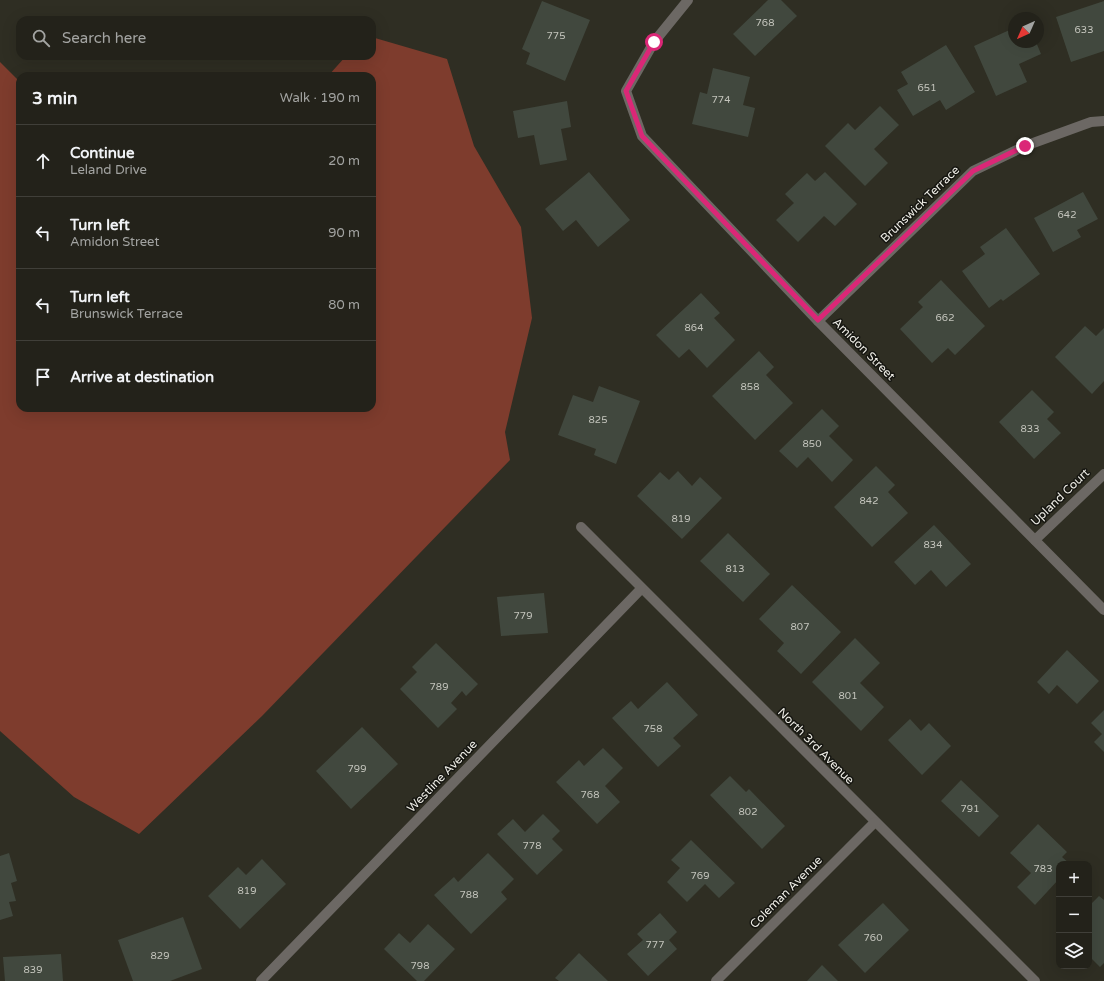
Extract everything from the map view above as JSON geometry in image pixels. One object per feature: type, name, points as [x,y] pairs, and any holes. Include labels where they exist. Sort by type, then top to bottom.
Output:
[{"type":"street","name":"Amidon Street","points":[[688,0],[654,42],[626,91],[642,136],[818,320],[1104,610]]},
{"type":"street","name":"Brunswick Terrace","points":[[818,320],[973,171],[1025,146],[1091,122],[1104,121]]},
{"type":"street","name":"Upland Court","points":[[1035,540],[1104,474]]},
{"type":"street","name":"North 3rd Avenue","points":[[580,528],[1035,981]]},
{"type":"street","name":"Westline Avenue","points":[[261,981],[641,589]]},
{"type":"street","name":"Coleman Avenue","points":[[716,981],[874,822]]},
{"type":"shaded area","points":[[376,38],[447,59],[474,146],[521,227],[532,318],[505,432],[510,460],[262,716],[139,834],[74,797],[0,731],[0,62],[16,78],[16,412],[376,412],[376,72],[332,72],[342,60],[376,60]]},
{"type":"building","points":[[768,0],[781,0],[797,16],[755,56],[733,34]]},
{"type":"building","points":[[542,1],[590,20],[565,81],[526,64],[530,53],[522,49]]},
{"type":"building","points":[[1104,1],[1104,51],[1071,62],[1056,17]]},
{"type":"building","points":[[1008,31],[1008,48],[1038,48],[1041,54],[1019,64],[1027,82],[996,96],[974,46]]},
{"type":"building","points":[[946,45],[975,92],[946,110],[940,100],[913,116],[897,90],[908,84],[901,72]]},
{"type":"building","points":[[713,68],[750,77],[743,105],[755,108],[748,137],[692,124],[700,92],[707,94]]},
{"type":"building","points":[[567,101],[571,127],[561,129],[567,160],[540,165],[534,135],[518,138],[513,111]]},
{"type":"building","points":[[880,106],[899,125],[874,149],[888,163],[865,186],[825,146],[848,123],[855,130]]},
{"type":"building","points":[[589,172],[630,220],[598,247],[576,220],[563,231],[545,209]]},
{"type":"building","points":[[825,172],[857,204],[835,226],[824,216],[798,242],[776,220],[794,203],[785,194],[807,173],[815,181]]},
{"type":"building","points":[[1083,192],[1098,219],[1077,230],[1081,237],[1053,252],[1034,218]]},
{"type":"building","points":[[1006,228],[1040,274],[1003,301],[1001,299],[989,308],[962,271],[985,254],[980,247]]},
{"type":"building","points":[[941,280],[985,326],[955,355],[948,348],[932,363],[900,329],[923,307],[918,302]]},
{"type":"building","points":[[701,293],[720,313],[714,318],[735,340],[707,368],[689,349],[679,358],[656,335]]},
{"type":"building","points":[[1085,326],[1096,336],[1104,328],[1104,381],[1092,394],[1055,357]]},
{"type":"building","points":[[759,351],[774,367],[766,375],[793,403],[755,440],[712,396]]},
{"type":"building","points":[[599,386],[640,401],[616,464],[594,455],[596,449],[558,435],[573,395],[593,402]]},
{"type":"building","points":[[1032,390],[1054,412],[1047,419],[1061,433],[1034,459],[999,422]]},
{"type":"building","points":[[822,409],[839,426],[829,436],[853,460],[832,482],[808,457],[797,468],[779,451]]},
{"type":"building","points":[[876,466],[895,485],[888,492],[908,513],[872,547],[834,507]]},
{"type":"building","points":[[678,471],[692,486],[700,477],[722,498],[682,539],[637,496],[660,472],[669,480]]},
{"type":"building","points":[[934,525],[971,564],[946,587],[931,570],[915,585],[894,562]]},
{"type":"building","points":[[728,533],[770,574],[743,602],[700,561]]},
{"type":"building","points":[[792,585],[841,632],[801,674],[777,651],[784,643],[759,619]]},
{"type":"building","points":[[544,593],[548,633],[501,636],[497,597]]},
{"type":"building","points":[[855,638],[880,663],[860,683],[884,707],[861,731],[812,682]]},
{"type":"building","points":[[436,643],[478,684],[466,696],[462,691],[451,703],[457,709],[438,728],[400,689],[417,672],[412,667]]},
{"type":"building","points":[[1067,650],[1099,681],[1077,704],[1057,685],[1049,694],[1037,682]]},
{"type":"building","points":[[667,682],[698,715],[673,738],[681,746],[658,767],[612,718],[631,701],[638,709]]},
{"type":"building","points":[[1104,710],[1104,752],[1094,742],[1102,734],[1091,723]]},
{"type":"building","points":[[910,719],[921,731],[929,723],[951,746],[922,775],[888,740]]},
{"type":"building","points":[[362,727],[398,764],[351,809],[316,771]]},
{"type":"building","points":[[603,748],[623,768],[605,786],[620,802],[597,824],[556,782],[579,760],[584,766]]},
{"type":"building","points":[[730,776],[746,792],[749,789],[785,826],[762,849],[710,795]]},
{"type":"building","points":[[961,780],[999,816],[979,837],[941,801]]},
{"type":"building","points":[[543,814],[560,831],[552,839],[563,850],[537,875],[497,834],[513,819],[525,832]]},
{"type":"building","points":[[1038,824],[1067,852],[1062,857],[1067,861],[1056,861],[1056,882],[1035,905],[1017,887],[1031,873],[1010,853]]},
{"type":"building","points":[[691,840],[735,883],[719,898],[705,884],[687,902],[667,882],[680,868],[671,860]]},
{"type":"building","points":[[9,853],[17,881],[11,883],[16,901],[9,902],[13,916],[0,920],[0,856]]},
{"type":"building","points":[[488,853],[514,879],[501,892],[507,899],[471,934],[434,895],[454,877],[458,882]]},
{"type":"building","points":[[262,859],[286,884],[240,929],[208,896],[238,867],[246,875]]},
{"type":"building","points":[[1099,896],[1104,900],[1104,963],[1100,967],[1092,959],[1092,903]]},
{"type":"building","points":[[883,903],[909,930],[865,973],[838,945]]},
{"type":"building","points":[[660,913],[677,932],[669,940],[677,949],[648,976],[627,954],[643,940],[637,934]]},
{"type":"building","points":[[183,917],[202,969],[170,981],[133,981],[118,940]]},
{"type":"building","points":[[428,924],[455,949],[424,981],[417,981],[384,949],[399,933],[410,943]]},
{"type":"building","points":[[579,953],[608,981],[559,981],[555,978]]},
{"type":"building","points":[[61,954],[63,981],[5,981],[3,957]]},
{"type":"building","points":[[822,965],[838,981],[807,981]]},
{"type":"route","points":[[654,42],[626,91],[642,136],[818,320],[973,171],[1025,146]]}]
